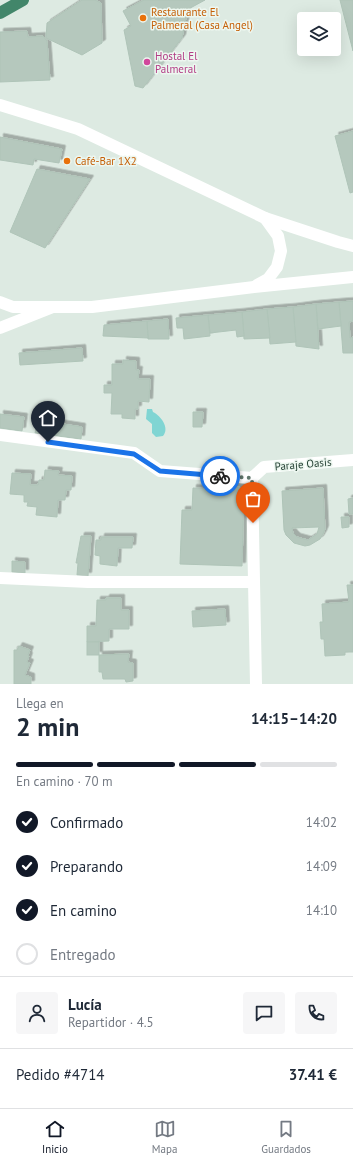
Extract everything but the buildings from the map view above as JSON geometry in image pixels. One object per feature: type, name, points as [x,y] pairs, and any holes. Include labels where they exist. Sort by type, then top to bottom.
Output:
[{"type":"highway","points":[[0,13],[23,0]]},
{"type":"street","points":[[0,105],[78,129],[265,218],[353,246]]},
{"type":"street","points":[[254,287],[268,279],[277,267],[281,251],[278,236],[265,218]]},
{"type":"street","points":[[0,302],[13,307],[92,307],[254,287],[353,277]]},
{"type":"street","points":[[0,328],[53,307]]},
{"type":"street","points":[[0,435],[134,454],[160,471],[252,478],[256,684]]},
{"type":"street","name":"Paraje Oasis","points":[[252,478],[264,467],[353,460]]},
{"type":"street","points":[[0,578],[88,582],[254,582]]},
{"type":"water","points":[[147,409],[152,409],[153,412],[164,422],[166,429],[163,436],[156,437],[152,433],[152,424],[146,419]]},
{"type":"way so far","points":[[220,476],[252,478],[253,523]]},
{"type":"place","name":"Restaurante El Palmeral (Casa Angel)","points":[[143,18]]},
{"type":"place","name":"Hostal El Palmeral","points":[[147,62]]},
{"type":"place","name":"Café-Bar 1X2","points":[[67,161]]},
{"type":"route","points":[[48,442],[134,454],[160,471],[220,476]]}]
